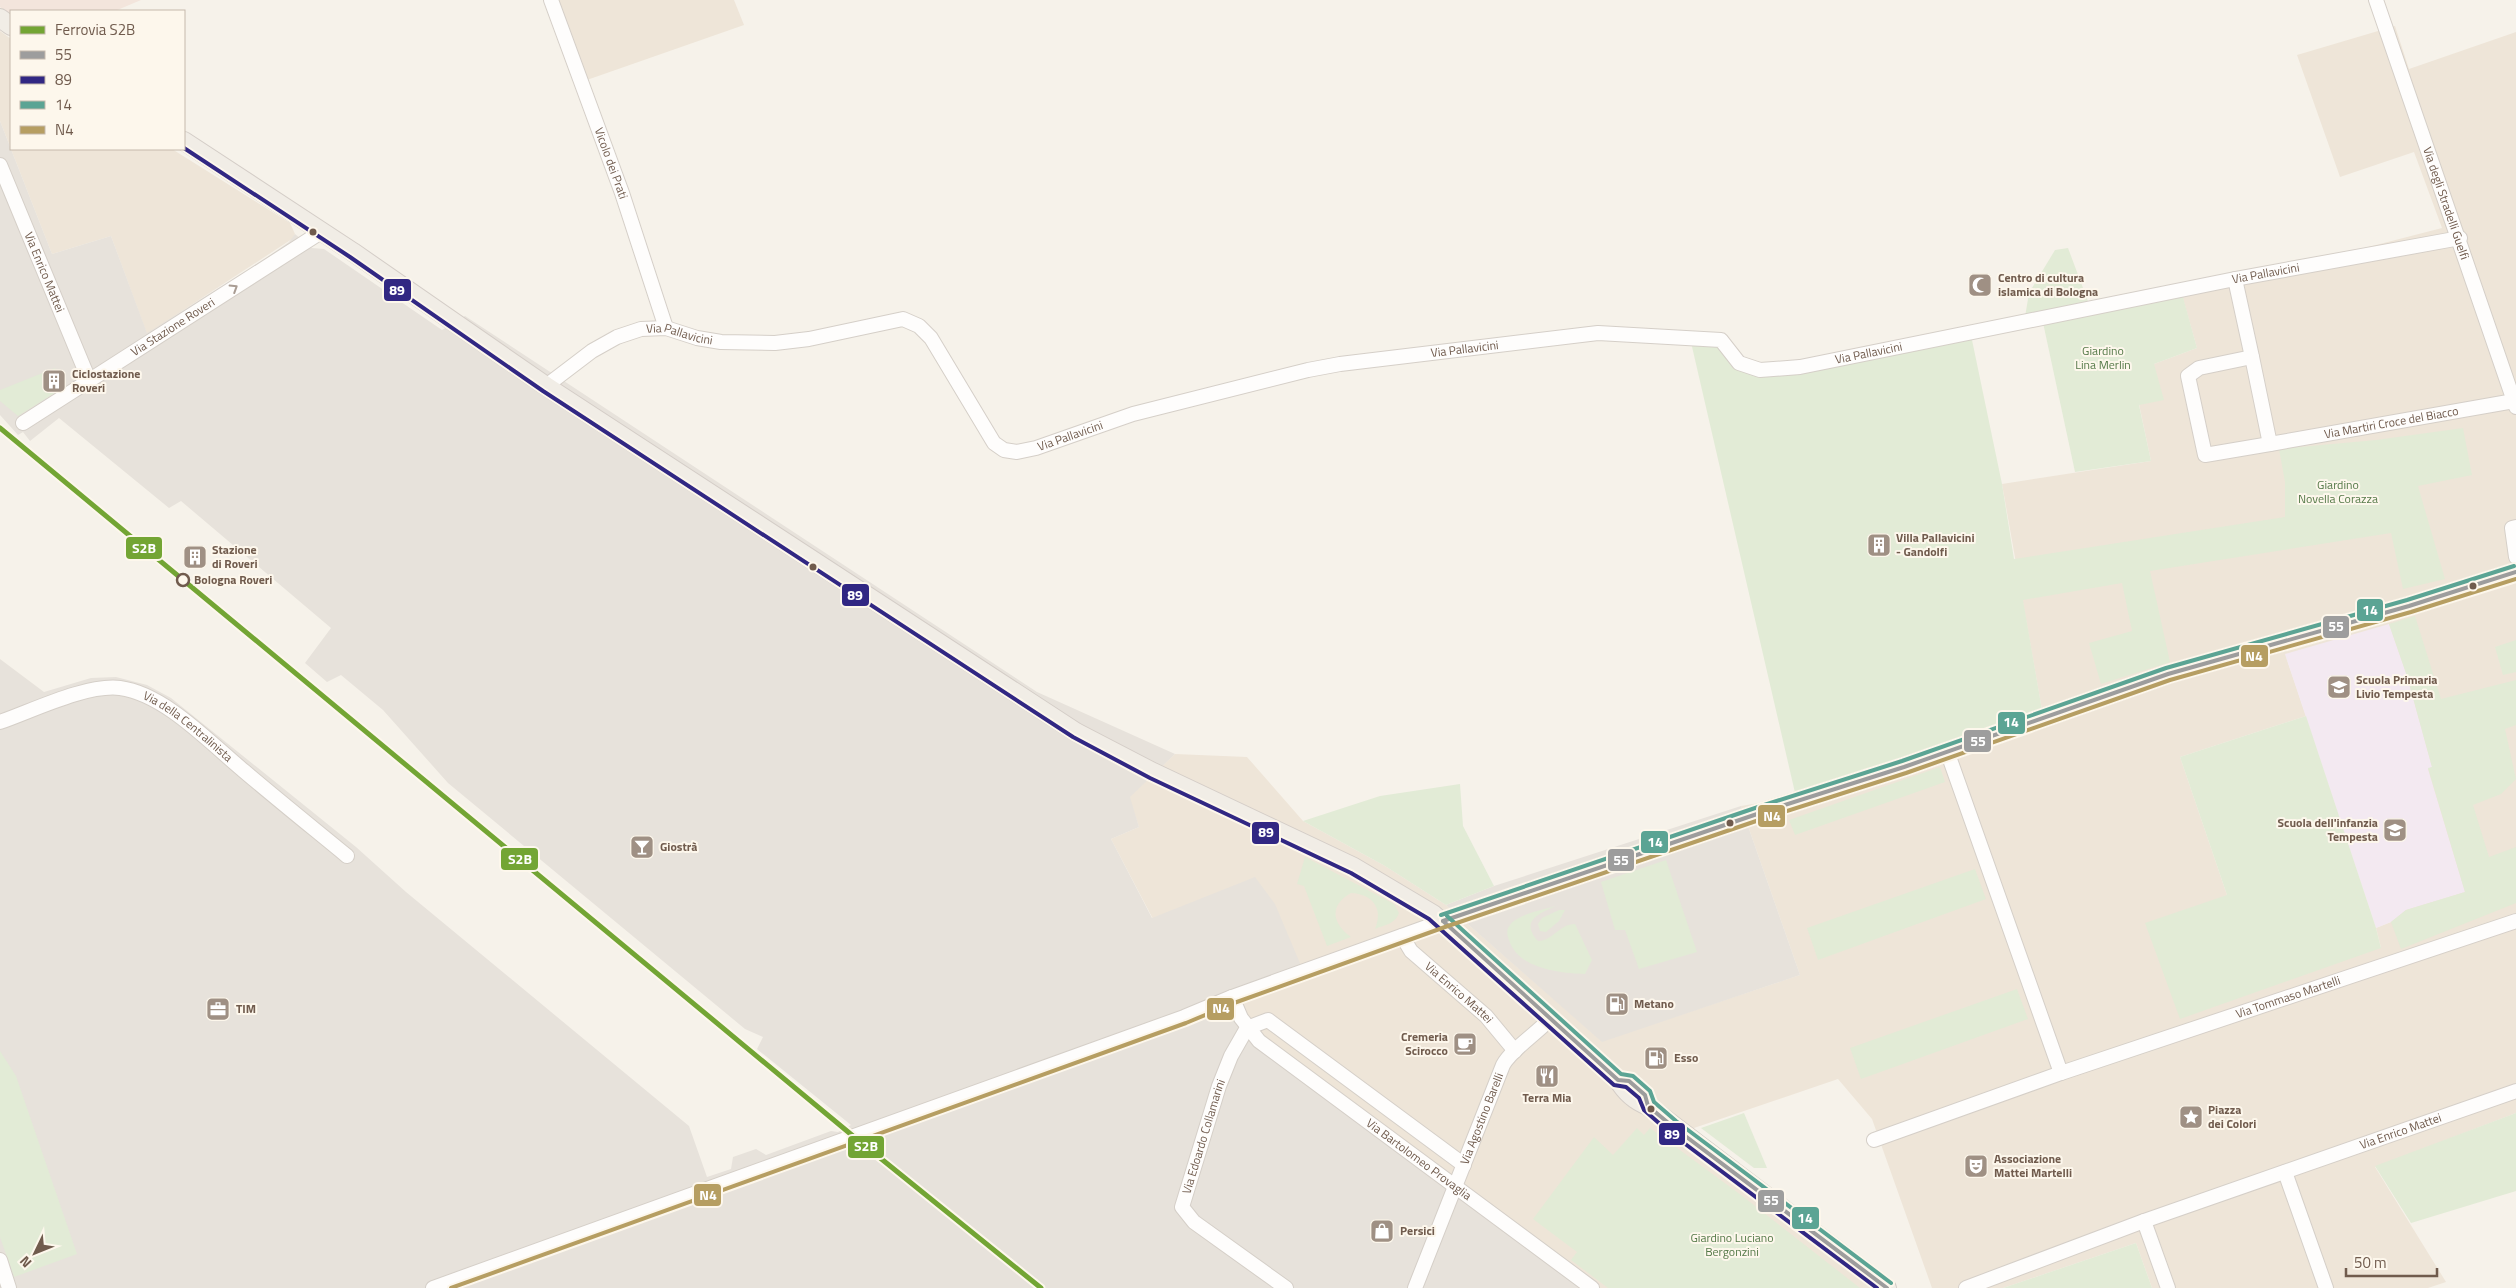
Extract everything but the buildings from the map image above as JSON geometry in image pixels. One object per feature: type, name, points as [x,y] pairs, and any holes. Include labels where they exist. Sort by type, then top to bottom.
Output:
[{"type":"main road","points":[[185,142],[546,386],[1076,732],[1153,772],[1354,867],[1443,921],[1618,1080],[1630,1096],[1639,1103],[1648,1106],[1887,1288]]},
{"type":"main road","points":[[1443,921],[1771,809],[1904,767],[2168,674],[2408,606],[2516,572]]},
{"type":"street","name":"Vicolo dei Prati","points":[[550,0],[622,193],[666,328]]},
{"type":"street","name":"Via degli Stradelli Guelfi","points":[[2376,0],[2460,238],[2515,404]]},
{"type":"street","name":"Via Enrico Mattei","points":[[0,165],[89,380]]},
{"type":"street","name":"Via Stazione Roveri","points":[[23,423],[321,232]]},
{"type":"street","name":"Via Pallavicini","points":[[546,386],[592,351],[617,338],[641,329],[666,328],[697,338],[721,342],[775,343],[809,339],[903,319],[919,326],[932,338],[994,443],[1004,450],[1017,452],[1036,448],[1133,414],[1308,370],[1340,364],[1598,333],[1721,340],[1739,363],[1760,370],[1800,367],[2235,279],[2460,238]]},
{"type":"street","points":[[2235,279],[2270,444]]},
{"type":"street","name":"Via Martiri Croce del Biacco","points":[[2252,357],[2199,368],[2188,376],[2204,455],[2515,404]]},
{"type":"street","points":[[2516,527],[2512,528],[2516,557]]},
{"type":"street","name":"Via della Centralinista","points":[[0,722],[84,691],[119,688],[146,696],[166,707],[347,856]]},
{"type":"street","points":[[1947,751],[2061,1073]]},
{"type":"street","points":[[433,1288],[1184,1018],[1232,997],[1443,921]]},
{"type":"street","name":"Via Tommaso Martelli","points":[[1874,1140],[2061,1073],[2516,921]]},
{"type":"street","name":"Via Enrico Mattei","points":[[1402,936],[1411,951],[1481,1012],[1515,1051]]},
{"type":"street","name":"Via Bartolomeo Provaglia","points":[[1232,997],[1247,1028],[1259,1041],[1592,1288]]},
{"type":"street","name":"Via Agostino Barelli","points":[[1415,1288],[1503,1065],[1515,1051],[1536,1035],[1550,1019]]},
{"type":"street","name":"Via Bartolomeo Provaglia","points":[[1247,1028],[1268,1020],[1464,1165]]},
{"type":"street","name":"Via Edoardo Collamarini","points":[[1247,1028],[1231,1056],[1219,1086],[1182,1206],[1194,1222],[1286,1288]]},
{"type":"street","name":"Via Enrico Mattei","points":[[1966,1288],[2144,1221],[2516,1091]]},
{"type":"street","points":[[2285,1172],[2326,1288]]},
{"type":"street","points":[[2144,1221],[2168,1288]]},
{"type":"street","points":[[0,1260],[9,1288]]},
{"type":"shaded area","points":[[0,0],[141,0],[117,10],[10,10],[10,14],[0,7]]},
{"type":"shaded area","points":[[550,0],[734,0],[744,25],[584,81]]},
{"type":"shaded area","points":[[2395,26],[2409,69],[2516,32],[2516,1113],[2375,1167],[2446,1282],[2428,1288],[2152,1288],[2136,1243],[2003,1288],[1932,1288],[1872,1119],[1838,1079],[1694,1128],[1710,1150],[1890,1288],[1594,1288],[1239,1020],[1153,919],[1111,839],[1139,827],[1129,797],[1175,754],[1247,757],[1303,821],[1385,866],[1446,905],[1602,1041],[1800,975],[1741,806],[1796,797],[2042,710],[2002,484],[2151,461],[2139,404],[2154,364],[2197,348],[2182,295],[2442,228],[2414,152],[2340,177],[2297,55]],"holes":[[[2285,654],[2391,922],[2376,928],[2381,948],[2227,895],[2180,757],[2306,716]]]},
{"type":"shaded area","points":[[0,31],[10,38],[10,147],[0,121]]},
{"type":"shaded area","points":[[0,121],[52,254],[111,236],[147,333],[266,258],[289,242],[295,234],[312,248],[324,249],[442,330],[465,316],[1037,692],[1175,754],[1130,797],[1139,827],[1111,839],[1152,918],[1255,877],[1275,904],[1302,968],[1237,993],[1239,1020],[1594,1288],[0,1288],[0,659],[44,692],[91,678],[116,677],[147,685],[171,698],[356,847],[406,892],[689,1126],[707,1177],[731,1169],[733,1157],[756,1149],[766,1155],[831,1131],[838,1132],[851,1125],[757,1049],[763,1037],[745,1029],[448,783],[383,710],[341,675],[327,682],[305,663],[331,628],[181,501],[169,508],[59,418],[30,441],[23,432],[18,435],[0,415]]},
{"type":"shaded area","points":[[11,150],[174,150],[290,223],[295,234],[292,239],[147,334],[111,236],[52,254]]},
{"type":"shaded area","name":"Scuola dell'infanzia Tempesta","points":[[2389,624],[2407,676],[2432,767],[2428,769],[2465,892],[2406,910],[2391,922],[2376,928],[2285,654]]},
{"type":"shaded area","points":[[1741,806],[1800,975],[1602,1042],[1446,905],[1494,886]]},
{"type":"green space","points":[[2068,248],[2089,304],[2025,317],[2029,293],[2055,250]]},
{"type":"green space","name":"Giardino Lina Merlin","points":[[2181,290],[2197,348],[2154,364],[2164,400],[2139,405],[2151,461],[2075,472],[2042,318]]},
{"type":"green space","name":"Giardino Novella Corazza","points":[[1965,330],[1972,340],[2002,484],[2014,559],[2285,517],[2285,482],[2279,449],[2376,440],[2463,428],[2472,475],[2418,486],[2445,579],[2403,589],[2391,533],[2150,571],[2170,662],[2101,684],[2089,643],[2132,631],[2122,583],[2023,600],[2042,710],[1796,797],[1690,338],[1721,340],[1739,363],[1760,370]]},
{"type":"green space","points":[[55,368],[57,372],[44,381],[50,391],[64,382],[66,386],[18,416],[0,401],[0,390]]},
{"type":"green space","points":[[2415,616],[2441,699],[2516,680],[2516,725],[2505,729],[2516,779],[2501,794],[2473,805],[2489,857],[2516,847],[2516,903],[2401,949],[2391,922],[2406,910],[2465,892],[2428,768],[2432,767],[2407,676],[2389,624]]},
{"type":"green space","points":[[2516,640],[2516,672],[2503,675],[2495,647]]},
{"type":"green space","points":[[2306,716],[2381,948],[2180,1019],[2145,923],[2227,895],[2180,757]]},
{"type":"green space","points":[[1940,767],[1945,782],[1795,835],[1789,820]]},
{"type":"green space","points":[[1460,784],[1463,826],[1494,886],[1446,905],[1385,866],[1303,821],[1380,796]]},
{"type":"green space","points":[[1305,857],[1394,904],[1399,913],[1395,920],[1375,929],[1378,915],[1374,904],[1365,896],[1351,893],[1339,904],[1336,909],[1336,915],[1340,926],[1351,937],[1327,946],[1304,886],[1297,884]]},
{"type":"green space","points":[[1666,860],[1697,952],[1639,969],[1625,930],[1615,930],[1601,882]]},
{"type":"green space","points":[[1975,869],[1986,899],[1818,960],[1807,928]]},
{"type":"green space","points":[[1556,906],[1534,919],[1531,923],[1533,934],[1538,941],[1543,940],[1569,925],[1575,924],[1592,960],[1585,974],[1541,968],[1521,957],[1514,950],[1509,940],[1507,930],[1513,921],[1531,913]]},
{"type":"green space","points":[[1559,910],[1565,910],[1559,921],[1546,932],[1540,931],[1538,924],[1542,918]]},
{"type":"green space","points":[[2017,989],[2028,1019],[1861,1079],[1850,1048]]},
{"type":"green space","points":[[0,1051],[16,1076],[77,1254],[14,1277],[0,1237]]},
{"type":"green space","points":[[1744,1113],[1767,1168],[1754,1168],[1701,1128]]},
{"type":"green space","points":[[2516,1113],[2516,1191],[2411,1223],[2375,1166]]},
{"type":"green space","name":"Giardino Luciano Bergonzini","points":[[1637,1128],[1644,1135],[1650,1128],[1741,1195],[1860,1288],[1608,1288],[1571,1260],[1577,1252],[1533,1219],[1594,1137],[1613,1155]]},
{"type":"green space","points":[[2136,1243],[2152,1288],[2003,1288]]},
{"type":"rail line","name":"S2B","points":[[0,428],[853,1136],[1041,1288]]},
{"type":"transit line","name":"89","points":[[185,149],[350,257],[543,391],[1073,737],[1150,778],[1351,873],[1429,919],[1614,1085],[1626,1087],[1639,1098],[1644,1110],[1668,1131],[1877,1288]]},
{"type":"transit line","name":"14","points":[[1441,915],[1761,806],[1902,761],[2166,668],[2407,600],[2514,566]]},
{"type":"transit line","name":"55","points":[[1443,921],[1763,812],[1904,767],[2168,674],[2409,606],[2516,572]]},
{"type":"transit line","name":"N4","points":[[451,1288],[1186,1023],[1234,1003],[1445,927],[1765,818],[1906,773],[2170,680],[2411,612],[2516,579]]},
{"type":"transit line","name":"14","points":[[1447,916],[1621,1074],[1633,1076],[1650,1091],[1654,1102],[1676,1121],[1891,1283]]},
{"type":"transit line","name":"55","points":[[1443,921],[1618,1080],[1629,1081],[1645,1095],[1648,1106],[1672,1126],[1887,1288]]},
{"type":"place","name":"Centro di cultura islamica di Bologna","points":[[1980,285]]},
{"type":"place","name":"Ciclostazione Roveri","points":[[54,381]]},
{"type":"place","name":"Villa Pallavicini - Gandolfi","points":[[1879,545]]},
{"type":"place","name":"Stazione di Roveri","points":[[195,557]]},
{"type":"place","name":"Bologna Roveri","points":[[183,580]]},
{"type":"place","name":"Scuola Primaria Livio Tempesta","points":[[2339,687]]},
{"type":"place","name":"Scuola dell'infanzia Tempesta","points":[[2395,830]]},
{"type":"place","name":"Giostrà","points":[[642,847]]},
{"type":"place","name":"Metano","points":[[1617,1004]]},
{"type":"place","name":"TIM","points":[[218,1009]]},
{"type":"place","name":"Cremeria Scirocco","points":[[1465,1044]]},
{"type":"place","name":"Esso","points":[[1656,1058]]},
{"type":"place","name":"Terra Mia","points":[[1547,1076]]},
{"type":"place","name":"Piazza dei Colori","points":[[2191,1117]]},
{"type":"place","name":"Associazione Mattei Martelli","points":[[1976,1166]]},
{"type":"place","name":"Persici","points":[[1382,1231]]}]
